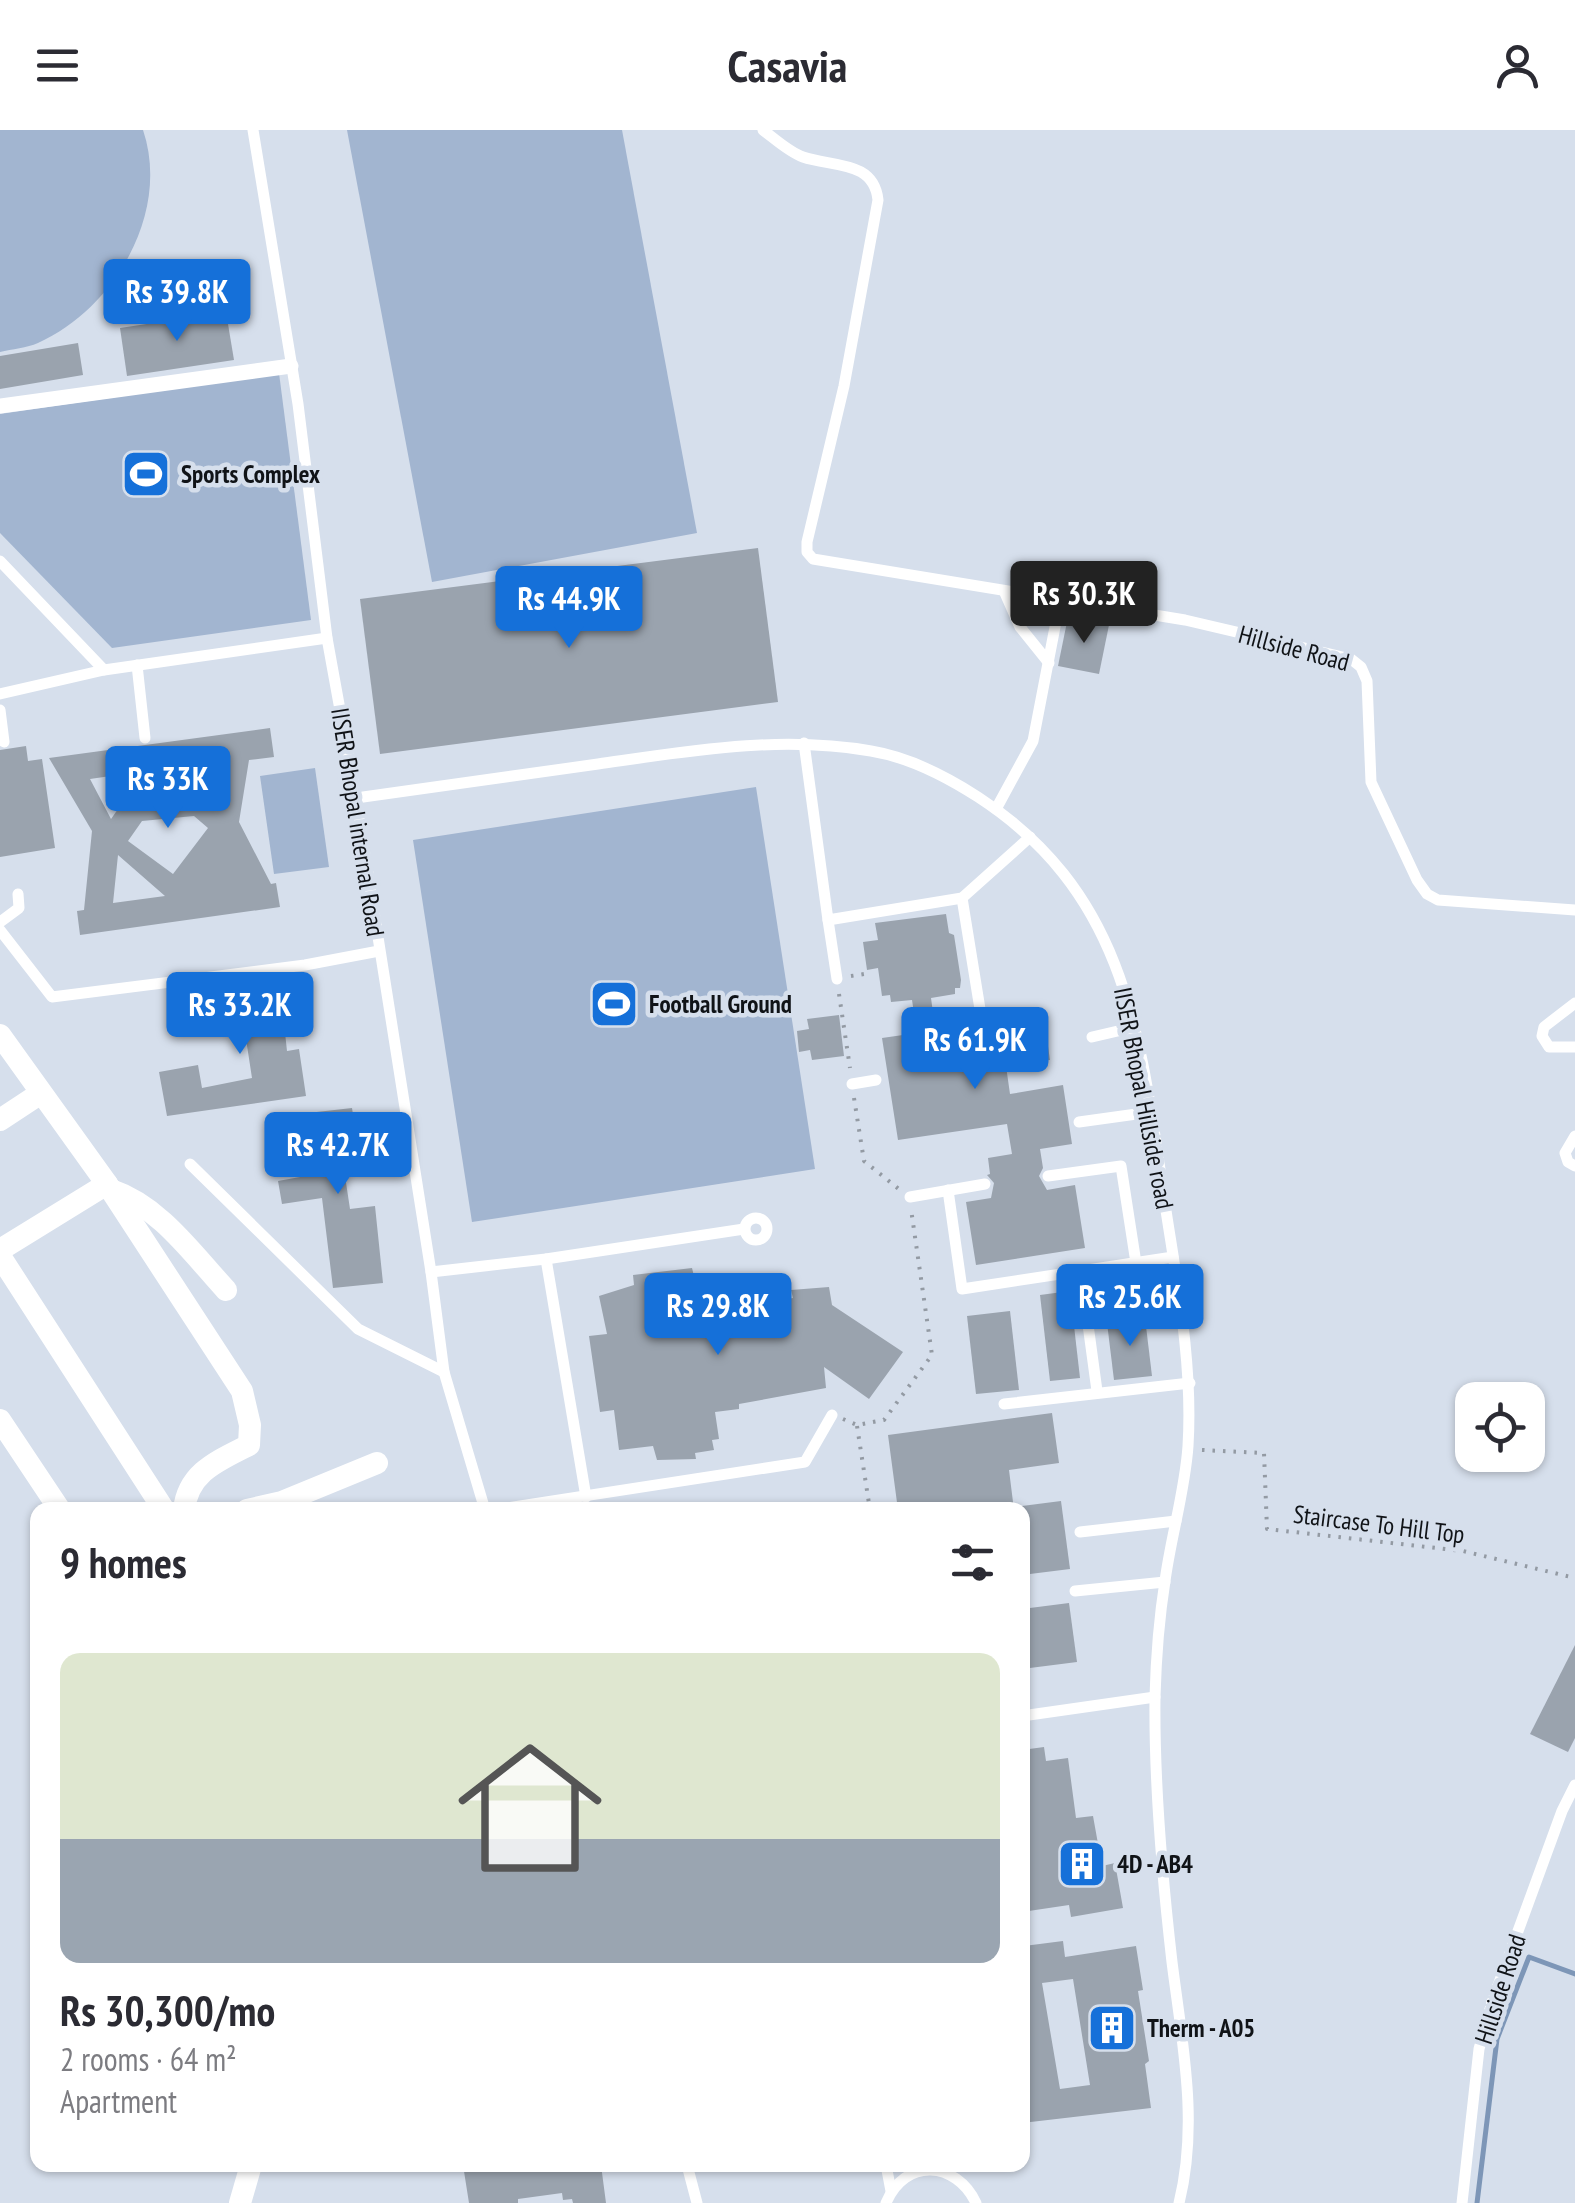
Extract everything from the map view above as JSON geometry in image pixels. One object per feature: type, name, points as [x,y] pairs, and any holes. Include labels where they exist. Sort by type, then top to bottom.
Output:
[{"type":"street","points":[[0,406],[291,366]]},
{"type":"street","points":[[0,1035],[109,1187],[242,1391],[248,1408],[249,1445],[208,1466],[198,1475],[185,1502]]},
{"type":"street","points":[[0,1120],[41,1093]]},
{"type":"street","points":[[109,1187],[0,1253],[159,1502]]},
{"type":"street","points":[[109,1187],[149,1209],[226,1290]]},
{"type":"street","points":[[0,1420],[55,1502]]},
{"type":"street","points":[[293,1502],[377,1463]]},
{"type":"street","points":[[240,2203],[248,2172]]},
{"type":"lane","name":"IISER Bhopal internal Road","points":[[252,130],[291,366],[327,638],[432,1272],[444,1372],[483,1502]]},
{"type":"lane","name":"Hillside Road","points":[[764,130],[800,156],[865,172],[878,194],[844,386],[807,552],[813,560],[1184,620],[1352,659],[1362,667],[1367,681],[1372,788],[1427,894],[1438,900],[1575,910]]},
{"type":"lane","points":[[0,561],[104,670]]},
{"type":"lane","points":[[1005,593],[1020,627],[1049,663]]},
{"type":"lane","points":[[996,808],[1034,741],[1060,602]]},
{"type":"lane","points":[[0,694],[104,670],[327,638]]},
{"type":"lane","points":[[137,665],[146,738]]},
{"type":"lane","points":[[0,710],[4,742]]},
{"type":"lane","points":[[804,744],[837,979]]},
{"type":"lane","name":"IISER Bhopal Hillside road","points":[[356,798],[723,746],[804,744],[876,751],[928,770],[996,808],[1030,837],[1098,923],[1136,1027],[1174,1257],[1190,1383],[1188,1450],[1164,1582],[1156,1697],[1164,1888],[1190,2117],[1186,2174],[1178,2203]]},
{"type":"lane","points":[[828,920],[962,898],[1030,837]]},
{"type":"lane","points":[[0,922],[19,908],[18,894]]},
{"type":"lane","points":[[962,898],[980,1009]]},
{"type":"lane","points":[[0,930],[52,998],[305,965],[379,951]]},
{"type":"lane","points":[[1575,1003],[1544,1026],[1542,1036],[1549,1047],[1575,1047]]},
{"type":"lane","points":[[1092,1037],[1136,1027]]},
{"type":"lane","points":[[852,1084],[876,1080]]},
{"type":"lane","points":[[1079,1122],[1152,1112]]},
{"type":"lane","points":[[1575,1136],[1565,1154],[1575,1166]]},
{"type":"lane","points":[[190,1164],[358,1329],[444,1372]]},
{"type":"lane","points":[[1048,1176],[1121,1166],[1136,1264]]},
{"type":"lane","points":[[910,1197],[984,1184]]},
{"type":"lane","points":[[948,1190],[962,1289],[1174,1257]]},
{"type":"lane","points":[[432,1272],[744,1229]]},
{"type":"lane","points":[[546,1259],[586,1497]]},
{"type":"lane","points":[[1081,1273],[1097,1392]]},
{"type":"lane","points":[[1004,1404],[1190,1383]]},
{"type":"lane","points":[[550,1502],[805,1462],[832,1415]]},
{"type":"lane","points":[[1080,1532],[1176,1521]]},
{"type":"lane","points":[[1075,1591],[1164,1582]]},
{"type":"lane","points":[[1030,1715],[1156,1697]]},
{"type":"lane","name":"Hillside Road","points":[[1462,2203],[1480,2049],[1492,2002],[1575,1785]]},
{"type":"lane","points":[[689,2172],[696,2203]]},
{"type":"lane","points":[[887,2172],[889,2197]]},
{"type":"lane","points":[[889,2197],[914,2172]]},
{"type":"lane","points":[[953,2172],[976,2203]]},
{"type":"path","points":[[869,1502],[857,1425],[884,1420],[932,1355],[910,1197],[864,1161],[837,979],[871,973]]},
{"type":"path","name":"Staircase To Hill Top","points":[[1188,1450],[1264,1454],[1267,1529],[1463,1551],[1575,1578]]},
{"type":"shaded area","points":[[0,130],[143,130],[150,162],[149,194],[142,225],[130,255],[112,283],[65,327],[34,345],[0,352]]},
{"type":"shaded area","points":[[347,130],[622,130],[697,533],[432,582]]},
{"type":"shaded area","name":"Sports Complex","points":[[279,373],[311,620],[112,648],[0,533],[0,414]]},
{"type":"shaded area","points":[[315,768],[329,867],[274,874],[260,776]]},
{"type":"shaded area","name":"Football Ground","points":[[756,787],[815,1169],[472,1222],[413,840]]},
{"type":"building","points":[[226,312],[234,360],[127,376],[120,328]]},
{"type":"building","points":[[78,343],[83,375],[0,389],[0,356]]},
{"type":"building","points":[[758,548],[778,702],[380,754],[360,599]]},
{"type":"building","points":[[1068,617],[1109,625],[1099,674],[1058,666]]},
{"type":"building","points":[[270,728],[274,757],[249,760],[239,822],[271,884],[276,883],[280,907],[80,935],[77,911],[84,910],[92,831],[49,758]],"holes":[[[225,761],[216,804],[172,770]],[[145,771],[111,819],[90,779]],[[194,816],[208,828],[173,874],[128,841],[142,821]],[[118,855],[165,896],[113,903]]]},
{"type":"building","points":[[26,746],[28,761],[42,759],[55,848],[0,857],[0,750]]},
{"type":"building","points":[[946,914],[949,933],[954,935],[961,980],[955,994],[931,998],[935,1027],[1043,1012],[1050,1060],[1006,1066],[1010,1094],[1063,1085],[1072,1144],[1040,1149],[1043,1168],[1039,1176],[1047,1190],[1075,1185],[1085,1248],[976,1265],[966,1202],[991,1198],[994,1183],[987,1175],[988,1158],[1012,1154],[1007,1124],[898,1140],[882,1038],[917,1033],[912,1000],[891,1002],[890,995],[882,996],[878,968],[867,970],[863,942],[878,940],[875,923]]},
{"type":"building","points":[[280,987],[287,1051],[299,1049],[306,1096],[167,1116],[159,1072],[198,1065],[202,1088],[252,1078],[242,1013],[188,1023],[184,999]]},
{"type":"building","points":[[839,1015],[844,1056],[812,1060],[810,1050],[799,1052],[797,1031],[809,1029],[807,1019]]},
{"type":"building","points":[[352,1108],[362,1172],[345,1176],[350,1209],[375,1206],[383,1283],[333,1288],[322,1198],[282,1204],[278,1181],[311,1175],[299,1114]]},
{"type":"building","points":[[692,1268],[696,1284],[732,1308],[793,1298],[791,1290],[829,1287],[832,1305],[903,1352],[869,1399],[824,1367],[826,1388],[715,1412],[719,1439],[712,1440],[714,1450],[695,1453],[696,1459],[657,1460],[653,1446],[619,1450],[614,1410],[600,1412],[589,1336],[607,1334],[599,1296],[634,1285],[633,1275]]},
{"type":"building","points":[[1070,1291],[1080,1378],[1050,1381],[1040,1295]]},
{"type":"building","points":[[1010,1311],[1019,1390],[976,1394],[967,1316]]},
{"type":"building","points":[[1145,1318],[1152,1376],[1114,1380],[1107,1323]]},
{"type":"building","points":[[1052,1413],[1059,1463],[1009,1470],[1013,1502],[897,1502],[888,1435]]},
{"type":"building","points":[[1061,1501],[1070,1569],[1030,1574],[1030,1505]]},
{"type":"building","points":[[1069,1603],[1077,1662],[1030,1668],[1030,1608]]},
{"type":"building","points":[[1575,1645],[1575,1738],[1568,1752],[1530,1734]]},
{"type":"building","points":[[1044,1747],[1046,1761],[1068,1758],[1076,1818],[1093,1816],[1102,1866],[1115,1863],[1123,1908],[1071,1917],[1069,1905],[1030,1911],[1030,1749]]},
{"type":"building","points":[[1063,1941],[1065,1957],[1136,1946],[1151,2108],[1030,2122],[1030,1945]],"holes":[[[1073,1979],[1090,2085],[1060,2089],[1042,1983]]]},
{"type":"building","points":[[464,2172],[602,2172],[606,2203],[573,2203],[572,2199],[563,2200],[562,2193],[518,2199],[518,2203],[469,2203]]},
{"type":"waterway","points":[[1477,2203],[1497,2039],[1529,1957],[1575,1974]]},
{"type":"place","name":"Sports Complex","points":[[146,474]]},
{"type":"place","name":"Football Ground","points":[[614,1004]]},
{"type":"place","name":"4D - AB4","points":[[1082,1864]]},
{"type":"place","name":"Therm - A05","points":[[1112,2028]]}]
